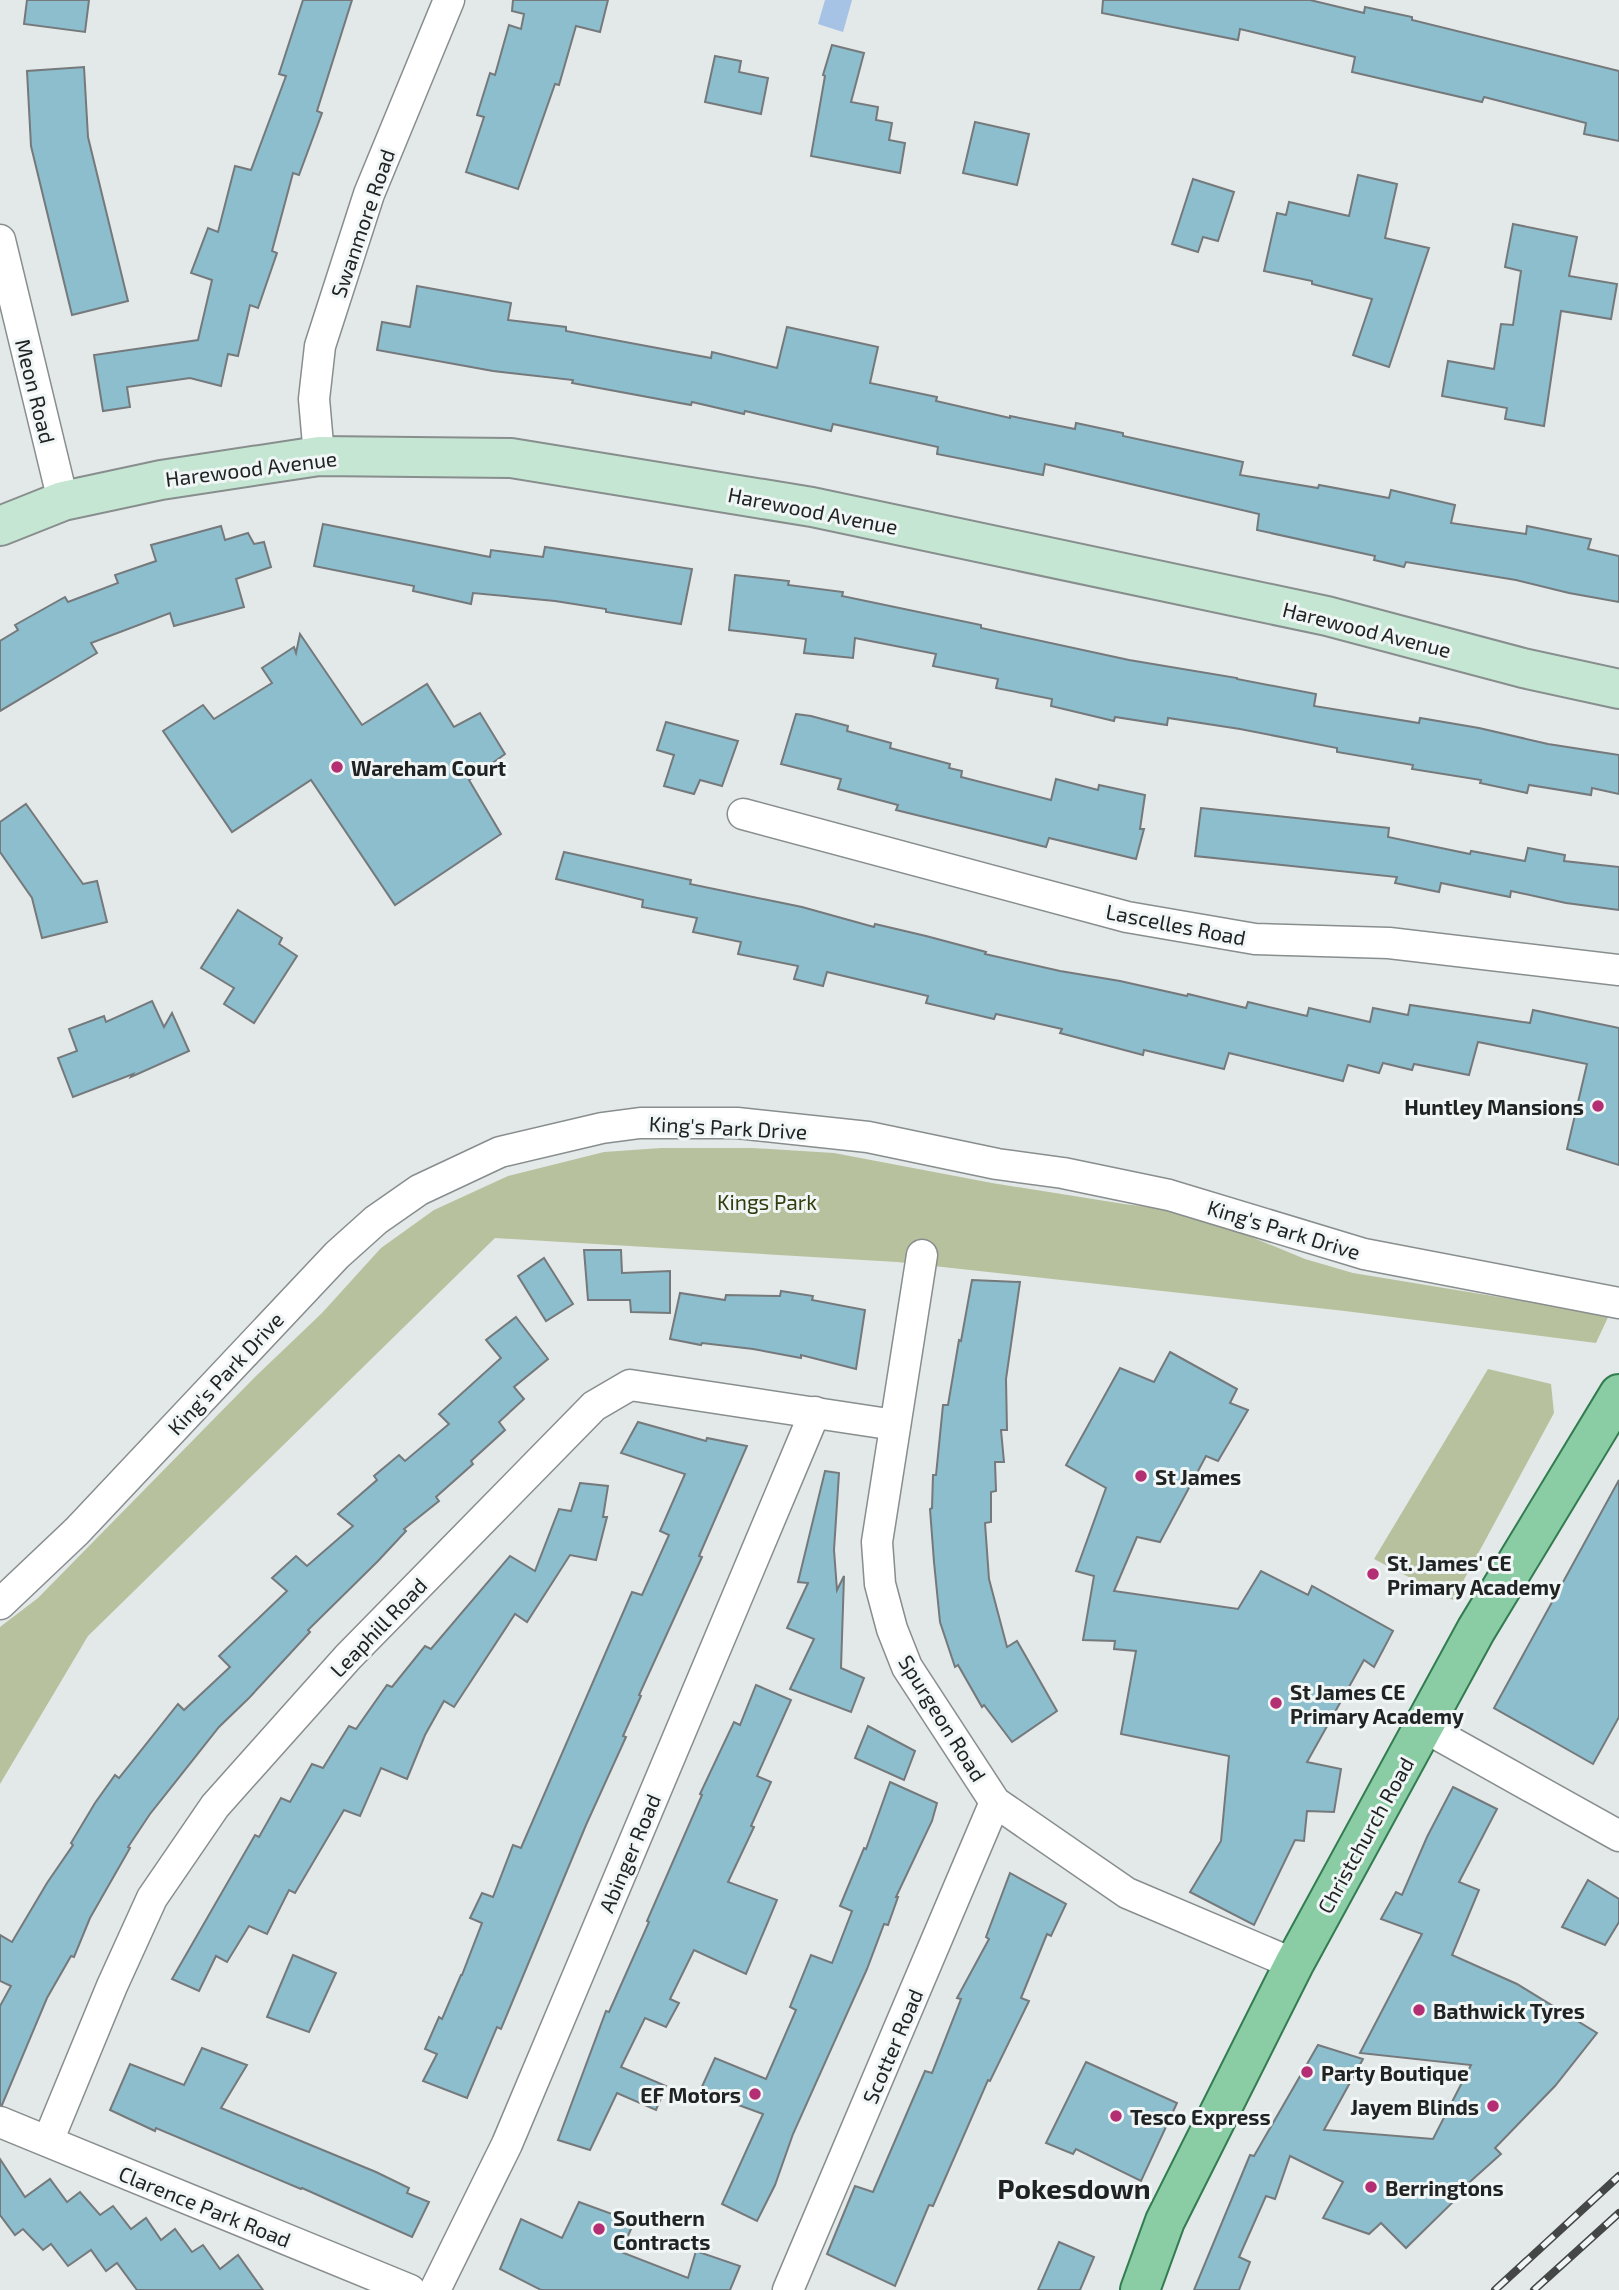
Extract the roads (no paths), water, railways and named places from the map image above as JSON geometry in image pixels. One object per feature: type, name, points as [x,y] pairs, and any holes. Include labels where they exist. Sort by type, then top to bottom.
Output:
[{"type":"main road","name":"Christchurch Road","points":[[1140,2290],[1166,2221],[1294,1964],[1476,1630],[1619,1394]]},
{"type":"street","name":"Swanmore Road","points":[[319,456],[314,399],[320,346],[369,194],[449,0]]},
{"type":"street","name":"Meon Road","points":[[0,240],[63,501]]},
{"type":"street","name":"Harewood Avenue","points":[[0,526],[63,501],[161,480],[319,456],[511,458],[812,507],[1327,616],[1523,668],[1619,689]]},
{"type":"street","name":"Lascelles Road","points":[[744,814],[1127,917],[1255,939],[1389,943],[1619,970]]},
{"type":"street","name":"King's Park Drive","points":[[0,1604],[77,1531],[337,1255],[376,1220],[419,1191],[499,1153],[602,1128],[640,1122],[737,1123],[868,1136],[997,1164],[1063,1173],[1169,1195],[1364,1254],[1619,1303]]},
{"type":"street","name":"Spurgeon Road","points":[[922,1255],[877,1542],[880,1584],[907,1667],[995,1802],[1127,1893],[1294,1964]]},
{"type":"street","name":"Leaphill Road","points":[[48,2141],[112,1986],[152,1898],[215,1806],[348,1657],[594,1406],[630,1385],[895,1425]]},
{"type":"street","name":"Abinger Road","points":[[435,2290],[507,2144],[815,1412]]},
{"type":"street","points":[[1424,1727],[1619,1836]]},
{"type":"street","name":"Scotter Road","points":[[788,2290],[995,1802]]},
{"type":"street","name":"Clarence Park Road","points":[[4,2128],[48,2141],[410,2290]]},
{"type":"water","points":[[825,0],[852,0],[843,32],[818,24]]},
{"type":"railway","points":[[1495,2290],[1619,2176]]},
{"type":"railway","points":[[1534,2290],[1619,2213]]},
{"type":"place","name":"Wareham Court","points":[[337,767]]},
{"type":"place","name":"Huntley Mansions","points":[[1598,1106]]},
{"type":"place","name":"St James","points":[[1141,1476]]},
{"type":"place","name":"St. James' CE Primary Academy","points":[[1373,1574]]},
{"type":"place","name":"St James CE Primary Academy","points":[[1276,1703]]},
{"type":"place","name":"Bathwick Tyres","points":[[1419,2010]]},
{"type":"place","name":"Party Boutique","points":[[1307,2072]]},
{"type":"place","name":"EF Motors","points":[[755,2094]]},
{"type":"place","name":"Jayem Blinds","points":[[1493,2106]]},
{"type":"place","name":"Tesco Express","points":[[1116,2116]]},
{"type":"place","name":"Berringtons","points":[[1371,2187]]},
{"type":"place","name":"Southern Contracts","points":[[599,2229]]},
{"type":"district","name":"Pokesdown","points":[[1074,2188]]},
{"type":"park label","name":"Kings Park","points":[[767,1201]]}]
